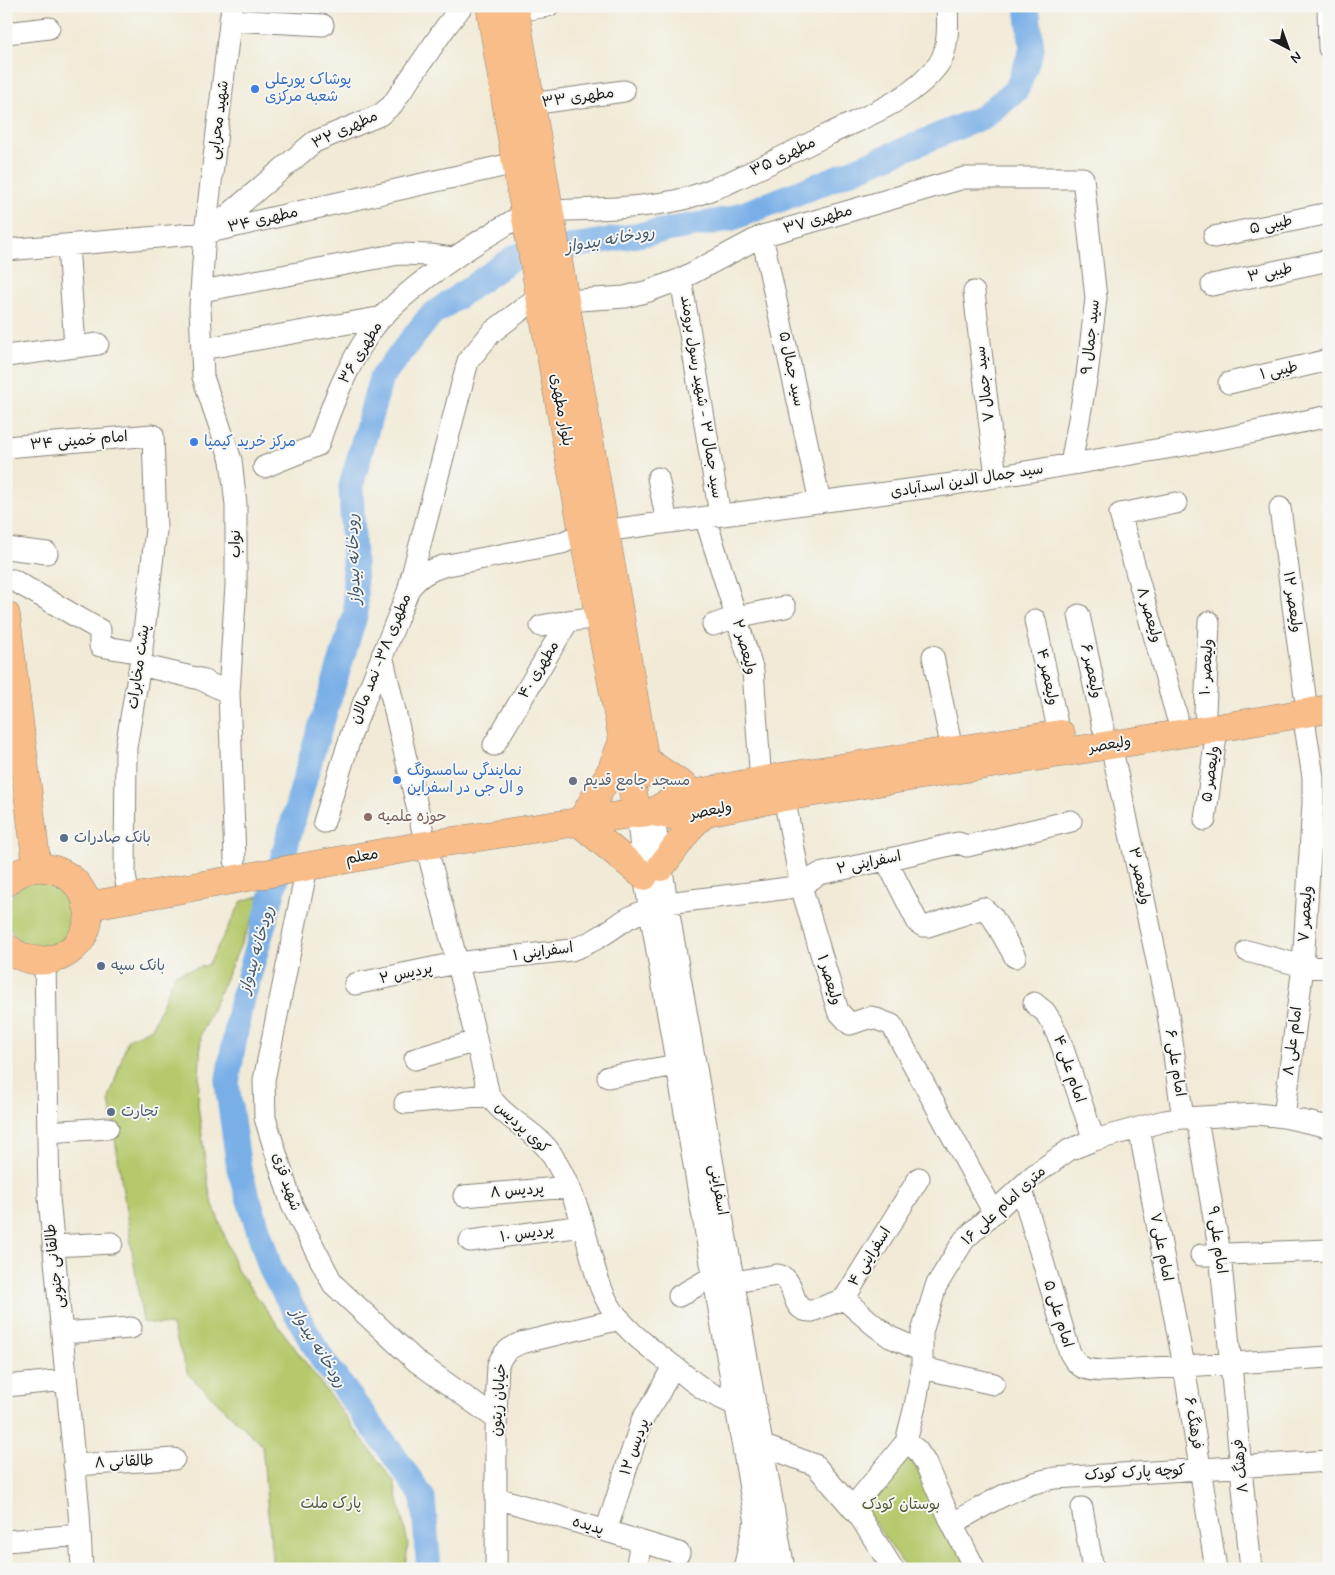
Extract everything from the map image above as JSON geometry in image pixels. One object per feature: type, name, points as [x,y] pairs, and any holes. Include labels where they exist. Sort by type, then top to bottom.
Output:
[{"type":"main road","name":"بلوار مطهری","points":[[506,8],[531,104],[540,227],[593,532],[645,760],[645,812]]},
{"type":"main road","name":"بلوار مطهری","points":[[506,8],[516,163],[540,227]]},
{"type":"main road","name":"بلوار مطهری","points":[[593,532],[599,616],[622,743],[645,812]]},
{"type":"main road","points":[[7,620],[12,703],[37,867]]},
{"type":"main road","name":"ولیعصر","points":[[775,785],[1107,736],[1316,702]]},
{"type":"main road","name":"ولیعصر","points":[[645,812],[678,797],[701,803],[775,785],[952,750],[1059,734],[1107,736],[1177,716],[1213,718]]},
{"type":"main road","points":[[622,743],[611,770],[580,823],[653,872],[692,825],[701,803],[645,760]]},
{"type":"main road","name":"معلم","points":[[87,906],[129,900],[244,868],[307,867],[426,845],[645,812]]},
{"type":"main road","points":[[6,883],[22,871],[37,867],[51,868],[64,873],[75,882],[83,893],[87,906],[87,922],[82,936],[73,949],[60,958],[45,962],[31,961],[18,956],[6,947]]},
{"type":"street","name":"مطهری ۳۲","points":[[206,233],[314,142],[380,115],[392,105],[462,6]]},
{"type":"street","points":[[506,8],[548,6]]},
{"type":"street","name":"مطهری ۳۵","points":[[540,227],[623,207],[674,201],[726,184],[899,100],[922,82],[938,64],[945,48],[948,22],[947,6]]},
{"type":"street","points":[[1328,6],[1329,48]]},
{"type":"street","name":"شهید محرابی","points":[[206,233],[231,13]]},
{"type":"street","points":[[231,13],[323,25]]},
{"type":"street","points":[[6,33],[49,28]]},
{"type":"street","name":"مطهری ۳۳","points":[[531,104],[624,91]]},
{"type":"street","name":"مطهری ۳۴","points":[[6,250],[206,233],[516,163]]},
{"type":"street","name":"مطهری ۳۷","points":[[550,287],[625,297],[649,291],[682,279],[762,236],[964,178],[1083,178]]},
{"type":"street","name":"سید جمال ۹","points":[[1071,464],[1087,375],[1096,298],[1083,178]]},
{"type":"street","name":"طیبی ۵","points":[[1214,237],[1329,213]]},
{"type":"street","name":"مطهری ۳۶","points":[[264,467],[318,446],[329,412],[348,369],[369,333],[390,308],[429,275],[480,239],[540,227]]},
{"type":"street","name":"نواب","points":[[206,233],[200,308],[203,377],[231,460],[236,505],[236,585],[229,693],[244,868]]},
{"type":"street","name":"سید جمال ۵","points":[[762,236],[820,502]]},
{"type":"street","points":[[68,244],[75,347]]},
{"type":"street","points":[[202,292],[399,254],[452,258]]},
{"type":"street","name":"طیبی ۳","points":[[1212,285],[1329,260]]},
{"type":"street","name":"سید جمال ۳ - شهید رسول برومند","points":[[682,279],[712,516]]},
{"type":"street","points":[[409,588],[468,361],[492,332],[550,287]]},
{"type":"street","name":"سید جمال ۷","points":[[974,292],[996,477]]},
{"type":"street","points":[[202,349],[383,317]]},
{"type":"street","points":[[6,356],[98,344]]},
{"type":"street","name":"طیبی ۱","points":[[1228,383],[1329,360]]},
{"type":"street","name":"سید جمال الدین اسدآبادی","points":[[593,532],[996,477],[1226,438],[1329,416]]},
{"type":"street","name":"امام خمینی ۳۴","points":[[6,447],[153,435]]},
{"type":"street","name":"پشت مخابرات","points":[[129,900],[125,875],[126,747],[141,659],[156,530],[153,435]]},
{"type":"street","points":[[658,478],[667,522]]},
{"type":"street","name":"ولیعصر ۸","points":[[1176,503],[1120,514],[1177,716]]},
{"type":"street","name":"ولیعصر ۱۲","points":[[1280,508],[1316,702]]},
{"type":"street","name":"ولیعصر ۲","points":[[712,516],[736,617],[752,671],[775,785]]},
{"type":"street","name":"مطهری ۳۸- نمد مالان","points":[[324,822],[352,732],[409,588],[417,578],[428,571],[443,566],[562,543],[593,532]]},
{"type":"street","points":[[6,548],[47,553]]},
{"type":"street","points":[[6,581],[13,580],[100,630],[100,646],[200,679],[229,693]]},
{"type":"street","points":[[713,624],[736,617],[785,607]]},
{"type":"street","name":"ولیعصر ۶","points":[[1079,615],[1107,736]]},
{"type":"street","points":[[541,626],[599,616]]},
{"type":"street","name":"ولیعصر ۴","points":[[1035,620],[1059,734]]},
{"type":"street","name":"مطهری ۴۰","points":[[494,745],[568,622]]},
{"type":"street","name":"ولیعصر ۱۰","points":[[1210,622],[1213,718]]},
{"type":"street","name":"کوی پردیس","points":[[382,654],[426,845],[489,1095],[506,1115],[529,1132],[551,1153],[570,1187],[598,1280],[607,1302],[620,1319],[649,1348],[707,1392],[736,1405]]},
{"type":"street","points":[[933,656],[952,750]]},
{"type":"street","name":"ولیعصر ۷","points":[[1303,966],[1313,804],[1316,702]]},
{"type":"street","name":"ولیعصر ۵","points":[[1205,820],[1213,718]]},
{"type":"street","name":"ولیعصر ۳","points":[[1107,736],[1167,1007]]},
{"type":"street","name":"ولیعصر ۱","points":[[775,785],[801,886],[838,1011],[850,1024],[870,1017],[892,1025],[994,1212]]},
{"type":"street","name":"اسفراینی","points":[[645,812],[658,905],[724,1279],[736,1405],[764,1569]]},
{"type":"street","name":"اسفراینی ۲","points":[[658,905],[801,886],[819,874],[958,843],[967,846],[1071,821]]},
{"type":"street","points":[[886,860],[918,923],[928,926],[983,908],[992,916],[1015,957]]},
{"type":"street","name":"شهید قزی","points":[[307,867],[264,1080],[265,1118],[292,1205],[333,1284],[417,1362],[495,1418]]},
{"type":"street","name":"اسفراینی ۱","points":[[456,963],[571,950],[588,945],[627,919],[658,905]]},
{"type":"street","points":[[1247,951],[1303,966],[1329,968]]},
{"type":"street","name":"طالقانی جنوبی","points":[[45,962],[48,1198],[62,1333],[82,1569]]},
{"type":"street","name":"پردیس ۲","points":[[355,984],[456,963]]},
{"type":"street","name":"امام علی ۸","points":[[1284,1117],[1303,966]]},
{"type":"street","name":"اسفراینی","points":[[674,991],[677,1065],[762,1445],[784,1569]]},
{"type":"street","name":"امام علی ۴","points":[[1034,1003],[1048,1017],[1060,1040],[1094,1140]]},
{"type":"street","name":"امام علی ۶","points":[[1167,1007],[1190,1118]]},
{"type":"street","points":[[415,1059],[476,1040]]},
{"type":"street","points":[[608,1078],[677,1065]]},
{"type":"street","points":[[405,1103],[489,1095]]},
{"type":"street","name":"۱۶ متری امام علی","points":[[852,1508],[906,1442],[915,1406],[922,1360],[922,1332],[936,1286],[964,1240],[1034,1175],[1068,1150],[1094,1140],[1164,1121],[1257,1114],[1329,1126]]},
{"type":"street","name":"امام علی ۹","points":[[1190,1118],[1210,1255],[1231,1363]]},
{"type":"street","points":[[48,1132],[108,1128]]},
{"type":"street","name":"امام علی ۷","points":[[1139,1128],[1184,1366]]},
{"type":"street","name":"اسفراینی ۴","points":[[724,1279],[783,1276],[790,1284],[798,1306],[801,1310],[806,1311],[812,1311],[844,1298],[919,1178]]},
{"type":"street","name":"پردیس ۸","points":[[464,1196],[570,1187]]},
{"type":"street","name":"امام علی ۵","points":[[1021,1187],[1070,1353],[1075,1362],[1081,1367],[1090,1370],[1103,1371],[1184,1366]]},
{"type":"street","name":"پردیس ۱۰","points":[[470,1242],[583,1226]]},
{"type":"street","points":[[53,1246],[112,1243]]},
{"type":"street","points":[[1210,1255],[1329,1250]]},
{"type":"street","points":[[679,1296],[724,1279]]},
{"type":"street","points":[[844,1298],[874,1325],[922,1360],[994,1384]]},
{"type":"street","name":"خیابان زیتون","points":[[496,1569],[495,1418],[498,1365],[504,1353],[510,1347],[620,1319]]},
{"type":"street","points":[[62,1333],[131,1328]]},
{"type":"street","points":[[1184,1366],[1329,1357]]},
{"type":"street","name":"فرهنگ ۸","points":[[1231,1363],[1251,1569]]},
{"type":"street","name":"پردیس ۱۲","points":[[606,1531],[642,1420],[658,1397],[673,1366]]},
{"type":"street","name":"فرهنگ ۶","points":[[1184,1366],[1216,1569]]},
{"type":"street","points":[[6,1386],[66,1380]]},
{"type":"street","points":[[906,1442],[917,1450],[925,1462],[952,1524],[975,1569]]},
{"type":"street","points":[[762,1445],[815,1465],[860,1517],[893,1569]]},
{"type":"street","name":"طالقانی ۸","points":[[74,1465],[174,1459]]},
{"type":"street","name":"کوچه پارک کودک","points":[[952,1524],[1017,1488],[1035,1481],[1055,1478],[1329,1461]]},
{"type":"street","name":"پدیده","points":[[497,1498],[679,1553]]},
{"type":"street","points":[[1082,1508],[1093,1569]]},
{"type":"street","points":[[744,1569],[755,1516]]},
{"type":"street","points":[[6,1541],[80,1535]]},
{"type":"street","points":[[636,1569],[641,1542]]},
{"type":"green space","points":[[41,880],[54,883],[65,890],[72,901],[75,914],[72,927],[65,938],[54,945],[41,948],[28,945],[17,938],[10,927],[7,914],[10,901],[17,890],[28,883]]},
{"type":"green space","name":"پارک ملت","points":[[263,895],[201,1034],[198,1105],[210,1196],[237,1270],[394,1482],[408,1544],[405,1569],[273,1569],[262,1445],[188,1374],[172,1326],[143,1322],[109,1099],[128,1039],[152,1028],[175,974],[208,965],[242,901]]},
{"type":"green space","name":"بوستان کودک","points":[[902,1455],[910,1456],[973,1569],[907,1569],[864,1508]]},
{"type":"waterway","name":"رودخانه بیدواز","points":[[429,1569],[423,1498],[390,1450],[324,1362],[271,1270],[239,1169],[227,1084],[240,1008],[312,754],[356,613],[351,486],[381,378],[430,316],[516,256],[730,219],[983,117],[1017,89],[1032,49],[1027,6]]},
{"type":"place","name":"پوشاک پورعلی شعبه مرکزی","points":[[255,89]]},
{"type":"place","name":"مرکز خرید کیمیا","points":[[194,442]]},
{"type":"place","name":"نمایندگی سامسونگ و ال جی در اسفراین","points":[[397,780]]},
{"type":"place","name":"مسجد جامع قدیم","points":[[573,781]]},
{"type":"place","name":"حوزه علمیه","points":[[368,817]]},
{"type":"place","name":"بانک صادرات","points":[[64,838]]},
{"type":"place","name":"بانک سپه","points":[[101,966]]},
{"type":"place","name":"تجارت","points":[[111,1112]]}]
